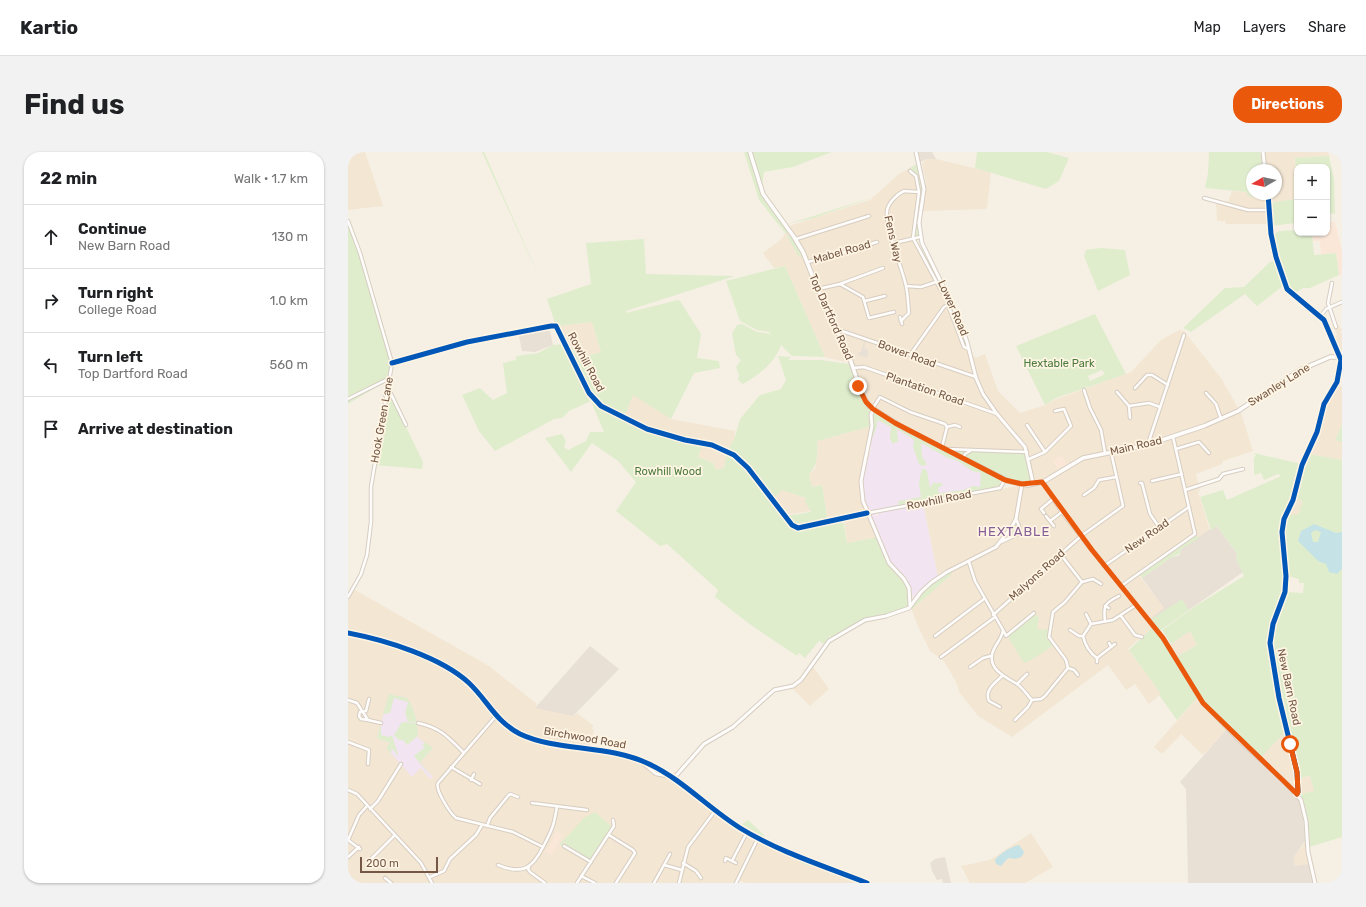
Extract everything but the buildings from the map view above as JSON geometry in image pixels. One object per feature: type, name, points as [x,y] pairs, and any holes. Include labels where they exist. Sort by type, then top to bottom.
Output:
[{"type":"main road","name":"Top Dartford Road","points":[[750,152],[763,194],[796,239],[838,331],[862,394],[873,409],[963,459],[1005,480],[1022,484],[1033,483]]},
{"type":"main road","name":"Swanley Lane","points":[[1240,410],[1300,370],[1324,358],[1340,358]]},
{"type":"main road","name":"Main Road","points":[[1033,483],[1042,482],[1074,462],[1088,457],[1147,445],[1221,419],[1240,410]]},
{"type":"street","name":"Lower Road","points":[[916,152],[924,189],[919,218],[920,238],[952,303],[969,349],[976,378],[983,394],[997,414],[1019,438],[1027,452],[1033,483]]},
{"type":"street","points":[[1263,152],[1264,164]]},
{"type":"street","points":[[910,171],[916,176],[919,192],[914,238]]},
{"type":"street","name":"Fens Way","points":[[900,317],[901,322],[909,313],[906,286],[887,215],[890,204],[904,190],[919,192]]},
{"type":"street","points":[[1204,198],[1248,210],[1269,210]]},
{"type":"street","points":[[1268,200],[1276,257],[1287,290],[1320,317],[1328,330],[1340,358]]},
{"type":"street","points":[[796,239],[869,216]]},
{"type":"street","name":"Hook Green Lane","points":[[348,221],[360,253],[392,363],[385,395],[371,487],[371,522],[367,554],[361,574],[348,597]]},
{"type":"street","name":"Lower Road","points":[[914,238],[942,292]]},
{"type":"street","points":[[894,243],[920,238]]},
{"type":"street","name":"Mabel Road","points":[[806,262],[830,257],[877,242]]},
{"type":"street","points":[[818,289],[840,284],[883,268]]},
{"type":"street","points":[[906,286],[921,287],[936,282]]},
{"type":"street","points":[[840,284],[863,297],[869,318],[894,312]]},
{"type":"street","points":[[1332,284],[1327,298],[1336,327]]},
{"type":"street","points":[[865,301],[886,296]]},
{"type":"street","points":[[1320,317],[1329,307],[1342,302]]},
{"type":"street","points":[[910,355],[944,307],[952,303]]},
{"type":"street","points":[[948,305],[964,347],[969,349]]},
{"type":"street","name":"Rowhill Road","points":[[392,363],[467,342],[546,326],[556,326],[589,393],[608,410],[647,429],[685,440],[712,445],[734,456],[748,468],[788,522],[795,527],[845,518]]},
{"type":"street","name":"Bower Road","points":[[838,331],[842,331],[976,378]]},
{"type":"street","points":[[1147,445],[1184,335]]},
{"type":"street","name":"New Barn Road","points":[[1297,794],[1297,772],[1279,698],[1270,643],[1273,624],[1284,592],[1286,576],[1282,532],[1284,519],[1293,500],[1302,465],[1317,432],[1324,404],[1337,382],[1340,358]]},
{"type":"street","name":"Plantation Road","points":[[853,368],[864,367],[997,414]]},
{"type":"street","points":[[1134,388],[1147,375],[1152,375],[1168,385]]},
{"type":"street","points":[[348,399],[388,379]]},
{"type":"street","points":[[387,386],[406,425]]},
{"type":"street","points":[[1084,390],[1090,408],[1101,430],[1105,453]]},
{"type":"street","points":[[1117,392],[1129,406],[1130,418]]},
{"type":"street","points":[[1206,393],[1216,404],[1221,419]]},
{"type":"street","points":[[385,395],[391,394]]},
{"type":"street","points":[[908,608],[910,604],[908,588],[904,579],[889,563],[863,501],[862,481],[872,426],[871,415],[880,397],[910,412],[945,424],[947,427],[960,427]]},
{"type":"street","points":[[1129,406],[1149,403],[1160,407]]},
{"type":"street","points":[[1029,459],[1045,452],[1071,426],[1064,409],[1055,411]]},
{"type":"street","points":[[1028,425],[1045,452]]},
{"type":"street","points":[[947,427],[943,448],[1027,452]]},
{"type":"street","points":[[1121,586],[1193,536],[1195,530],[1172,437]]},
{"type":"street","points":[[1176,449],[1200,442],[1209,453]]},
{"type":"street","points":[[963,459],[965,454],[971,450]]},
{"type":"street","points":[[1084,495],[1099,480],[1116,477],[1111,452]]},
{"type":"street","points":[[1185,490],[1219,479],[1223,474],[1242,469]]},
{"type":"street","points":[[1152,482],[1182,474]]},
{"type":"street","name":"Malyons Road","points":[[941,657],[994,616],[1081,536],[1123,506],[1116,477]]},
{"type":"street","name":"Rowhill Road","points":[[867,513],[1000,488],[1005,480]]},
{"type":"street","points":[[1042,482],[1062,512],[1163,638],[1203,703],[1297,794],[1303,806],[1308,852],[1315,883]]},
{"type":"street","points":[[1140,483],[1142,483],[1150,514],[1159,527]]},
{"type":"street","points":[[1001,542],[1016,519],[1022,484]]},
{"type":"street","points":[[1044,513],[1041,508],[1054,499]]},
{"type":"street","name":"New Road","points":[[1104,566],[1190,507]]},
{"type":"street","points":[[1050,521],[1062,512]]},
{"type":"street","points":[[1046,516],[1054,526]]},
{"type":"street","points":[[673,777],[704,744],[733,728],[774,690],[793,686],[801,680],[829,641],[865,620],[886,616],[908,608],[921,592],[932,582],[947,572],[984,554],[1001,542],[1018,534],[1019,526],[1016,519]]},
{"type":"street","points":[[1061,555],[1082,582]]},
{"type":"street","points":[[969,562],[984,599],[1006,636],[1034,613]]},
{"type":"street","points":[[1032,700],[1041,699],[1046,696],[1067,672],[1068,668],[1066,660],[1049,637],[1052,616],[1082,582],[1093,578],[1101,584]]},
{"type":"street","points":[[1105,621],[1103,610],[1105,606],[1119,596]]},
{"type":"street","points":[[935,636],[984,599]]},
{"type":"street","points":[[1105,606],[1109,608]]},
{"type":"street","points":[[1097,658],[1092,654],[1083,636],[1088,626],[1091,624],[1113,620],[1136,606]]},
{"type":"street","points":[[1086,614],[1091,624]]},
{"type":"street","points":[[1121,616],[1135,635],[1142,637]]},
{"type":"street","points":[[970,667],[983,658],[991,656],[1002,636],[1003,630]]},
{"type":"street","points":[[1070,630],[1078,636],[1083,636]]},
{"type":"street","name":"Birchwood Road","points":[[348,633],[396,645],[452,671],[469,683],[496,716],[510,728],[537,740],[613,752],[639,760],[673,777],[716,811],[758,838],[793,854],[867,883]]},
{"type":"street","points":[[1109,642],[1111,646]]},
{"type":"street","points":[[1097,662],[1097,658],[1115,644]]},
{"type":"street","points":[[991,656],[1002,676],[1017,684],[1032,700]]},
{"type":"street","points":[[1068,668],[1074,670],[1078,675]]},
{"type":"street","points":[[1017,684],[1025,675]]},
{"type":"street","points":[[997,707],[988,701],[986,694],[1002,676]]},
{"type":"street","points":[[348,700],[357,703],[368,720]]},
{"type":"street","points":[[369,700],[366,711],[360,712],[359,718],[381,723]]},
{"type":"street","points":[[1015,720],[1028,707],[1032,700]]},
{"type":"street","points":[[496,716],[463,752],[437,785],[438,790],[454,817],[513,832],[543,847]]},
{"type":"street","points":[[421,723],[443,732],[463,752]]},
{"type":"street","points":[[348,742],[369,750],[368,764]]},
{"type":"street","name":"Birchwood Road","points":[[639,760],[656,774],[673,777]]},
{"type":"street","points":[[348,857],[360,848],[348,840],[359,815],[378,801],[401,764]]},
{"type":"street","points":[[452,767],[471,780],[480,784]]},
{"type":"street","points":[[471,780],[474,774]]},
{"type":"street","points":[[348,790],[357,794],[421,863],[432,883]]},
{"type":"street","points":[[487,826],[490,818],[508,796],[511,795],[518,797]]},
{"type":"street","points":[[532,803],[587,810]]},
{"type":"street","points":[[498,865],[508,869],[520,870],[529,867],[535,862],[553,829],[557,806]]},
{"type":"street","points":[[679,883],[688,847],[716,811]]},
{"type":"street","points":[[577,883],[609,835],[614,826],[613,820]]},
{"type":"street","points":[[430,877],[444,871],[452,857],[478,832],[482,825]]},
{"type":"street","points":[[732,861],[747,832]]},
{"type":"street","points":[[368,862],[395,835]]},
{"type":"street","points":[[609,835],[634,850],[635,853],[616,883]]},
{"type":"street","points":[[736,883],[758,838]]},
{"type":"street","points":[[564,846],[591,862]]},
{"type":"street","points":[[654,883],[670,854]]},
{"type":"street","points":[[724,860],[726,858],[736,863]]},
{"type":"street","points":[[683,863],[696,871],[702,878]]},
{"type":"street","points":[[664,865],[682,870]]},
{"type":"street","points":[[529,867],[528,869],[530,872],[545,883]]},
{"type":"street","points":[[582,876],[595,883]]},
{"type":"street","points":[[387,879],[391,883]]},
{"type":"shaded area","points":[[365,152],[383,206],[348,210],[348,155]]},
{"type":"shaded area","points":[[916,152],[932,152],[936,159],[926,159],[919,163]]},
{"type":"shaded area","points":[[1263,152],[1328,152],[1329,156],[1295,158],[1294,199],[1269,203],[1269,224],[1225,224],[1226,221],[1217,221],[1216,201],[1228,202],[1232,191],[1246,192],[1246,200],[1282,200],[1282,164],[1265,164]]},
{"type":"shaded area","points":[[926,159],[936,159],[991,172],[987,209],[923,211],[926,182],[922,164]]},
{"type":"shaded area","points":[[915,165],[921,188],[913,239],[949,301],[946,304],[963,348],[976,358],[985,354],[998,391],[1020,413],[1131,372],[1161,340],[1179,330],[1184,331],[1221,378],[1241,413],[1253,451],[1223,461],[1222,464],[1196,474],[1200,491],[1198,492],[1210,531],[1199,538],[1193,536],[1138,574],[1164,608],[1153,627],[1128,649],[1161,694],[1149,704],[1135,684],[1126,690],[1108,665],[1012,737],[978,716],[960,693],[956,682],[944,661],[930,651],[917,624],[910,605],[938,577],[923,503],[1022,485],[944,449],[873,409],[865,398],[854,364],[825,357],[785,266],[774,268],[763,253],[782,239],[789,226],[870,200],[899,174]]},
{"type":"shaded area","points":[[1335,222],[1342,251],[1342,274],[1339,275],[1336,253],[1321,254],[1320,241],[1313,241],[1312,236],[1330,236],[1330,223]]},
{"type":"shaded area","points":[[592,322],[601,352],[584,357],[566,344],[556,326]]},
{"type":"shaded area","points":[[1339,326],[1342,330],[1340,333],[1342,333],[1342,362],[1341,353],[1332,338],[1337,335],[1334,328]]},
{"type":"shaded area","points":[[549,327],[553,345],[535,352],[522,351],[518,331]]},
{"type":"shaded area","points":[[865,339],[867,339],[864,348],[868,350],[868,358],[858,355],[859,352],[861,352]]},
{"type":"shaded area","points":[[1338,384],[1342,387],[1342,425],[1335,440],[1342,442],[1342,460],[1309,454],[1325,402]]},
{"type":"shaded area","points":[[633,394],[671,419],[735,431],[735,437],[727,451],[724,468],[716,470],[713,463],[698,457],[703,443],[664,434],[624,418]]},
{"type":"shaded area","points":[[873,412],[897,427],[997,479],[993,488],[871,511],[864,501],[862,481],[871,448],[870,444],[873,426]]},
{"type":"shaded area","points":[[872,426],[861,481],[863,501],[878,537],[847,543],[844,518],[828,521],[822,485],[812,487],[809,474],[815,469],[818,450],[817,441]]},
{"type":"shaded area","points":[[1062,456],[1067,464],[1057,469],[1053,460]]},
{"type":"shaded area","points":[[782,490],[806,498],[805,501],[811,511],[785,515],[773,499]]},
{"type":"shaded area","points":[[1296,492],[1317,497],[1312,518],[1287,515],[1293,506]]},
{"type":"shaded area","points":[[923,504],[938,577],[912,603],[913,597],[907,578],[890,562],[870,515],[874,514],[877,516],[879,512]]},
{"type":"shaded area","points":[[1216,525],[1236,552],[1237,561],[1243,572],[1159,631],[1149,620],[1164,608],[1142,578],[1172,557],[1178,556],[1181,553],[1180,550]]},
{"type":"shaded area","points":[[353,589],[489,666],[537,704],[535,707],[573,716],[577,713],[594,726],[592,728],[594,731],[589,746],[629,754],[656,774],[672,777],[715,811],[765,842],[867,883],[746,883],[738,880],[736,883],[348,883],[348,597]]},
{"type":"shaded area","points":[[1190,631],[1197,645],[1176,657],[1171,648],[1171,644]]},
{"type":"shaded area","points":[[590,646],[619,669],[573,716],[535,708]]},
{"type":"shaded area","points":[[813,667],[829,689],[810,706],[792,688],[806,676]]},
{"type":"shaded area","points":[[389,694],[407,698],[412,706],[417,722],[418,738],[433,748],[420,762],[433,777],[430,779],[421,768],[412,777],[386,748],[390,743],[377,738]]},
{"type":"shaded area","points":[[1198,697],[1227,729],[1203,755],[1181,734],[1162,754],[1154,747]]},
{"type":"shaded area","points":[[1287,728],[1295,760],[1295,789],[1260,758]]},
{"type":"shaded area","points":[[1227,729],[1242,745],[1279,778],[1300,801],[1305,841],[1294,857],[1295,866],[1309,864],[1314,883],[1188,883],[1186,789],[1180,782]]},
{"type":"shaded area","points":[[1310,775],[1315,791],[1301,794],[1299,779]]},
{"type":"shaded area","points":[[557,831],[562,834],[552,855],[546,852]]},
{"type":"shaded area","points":[[1031,833],[1053,867],[1025,883],[970,883],[961,866],[990,860]]},
{"type":"shaded area","points":[[1306,841],[1309,864],[1295,866],[1294,857]]},
{"type":"shaded area","points":[[945,857],[951,883],[943,883],[942,879],[937,880],[930,863],[935,859]]},
{"type":"green space","points":[[482,152],[484,152],[548,297]]},
{"type":"green space","points":[[744,152],[749,152],[764,200],[788,232],[786,234],[759,200]]},
{"type":"green space","points":[[752,152],[832,152],[793,167],[764,172],[762,186]]},
{"type":"green space","points":[[977,152],[1047,152],[1069,158],[1059,181],[1046,189],[975,168]]},
{"type":"green space","points":[[1209,152],[1260,152],[1263,164],[1246,164],[1246,192],[1205,188],[1208,173]]},
{"type":"green space","points":[[1329,156],[1334,179],[1335,214],[1330,213],[1330,164],[1295,164],[1295,158]]},
{"type":"green space","points":[[919,163],[924,189],[919,217],[920,237],[914,238],[919,192],[916,174],[911,171],[910,168]]},
{"type":"green space","points":[[874,197],[814,218],[788,224]]},
{"type":"green space","points":[[1294,199],[1294,223],[1272,226],[1269,203]]},
{"type":"green space","points":[[348,222],[360,257],[390,359],[389,371],[385,382],[348,404]]},
{"type":"green space","points":[[1294,230],[1294,236],[1312,236],[1314,255],[1336,253],[1339,275],[1310,288],[1303,288],[1295,293],[1289,286],[1273,235],[1279,231]]},
{"type":"green space","points":[[791,234],[800,250],[802,257],[798,255],[787,236]]},
{"type":"green space","name":"Rowhill Wood","points":[[644,239],[646,274],[735,276],[626,311],[626,313],[678,300],[680,301],[701,334],[697,358],[719,361],[720,368],[694,373],[671,419],[633,395],[624,418],[664,435],[703,443],[698,457],[713,463],[716,470],[724,468],[727,451],[735,437],[740,419],[760,395],[781,389],[786,380],[778,356],[791,357],[788,360],[821,360],[849,364],[860,394],[870,411],[872,426],[817,441],[816,463],[809,474],[812,487],[822,485],[828,522],[843,519],[847,543],[878,537],[889,563],[904,580],[908,588],[910,604],[908,607],[899,611],[865,620],[832,638],[830,636],[824,644],[819,641],[805,658],[799,653],[797,656],[748,623],[715,597],[718,590],[667,544],[660,546],[616,511],[636,482],[618,461],[592,443],[571,472],[545,438],[562,434],[566,441],[564,447],[568,450],[586,441],[590,432],[604,432],[591,401],[569,411],[562,418],[554,419],[495,451],[479,431],[462,395],[480,388],[493,400],[507,393],[503,363],[516,360],[516,356],[538,353],[553,345],[566,344],[584,357],[601,352],[592,322],[556,326],[547,299],[591,284],[586,243]],"holes":[[[782,490],[806,498],[805,501],[811,512],[785,516],[773,499]]]},
{"type":"green space","points":[[1101,248],[1125,250],[1130,275],[1098,291],[1084,256],[1086,250]]},
{"type":"green space","points":[[1275,260],[1283,286],[1257,306],[1245,294],[1191,332],[1183,328],[1225,288],[1244,287],[1270,262]]},
{"type":"green space","points":[[785,266],[825,357],[792,356],[781,345],[771,363],[755,377],[743,384],[738,380],[739,375],[736,367],[741,360],[736,355],[732,333],[737,325],[742,324],[757,332],[771,334],[769,332],[757,330],[740,321],[726,281]]},
{"type":"green space","points":[[949,306],[953,308],[966,341],[966,346]]},
{"type":"green space","name":"Hextable Park","points":[[1095,314],[1126,374],[1056,398],[1045,405],[1016,346]],"holes":[[[1102,370],[1105,374],[1090,381],[1088,376]]]},
{"type":"green space","points":[[386,390],[391,396],[423,462],[422,469],[374,465]]},
{"type":"green space","points":[[873,412],[897,427],[1000,480],[1000,485],[993,488],[897,507],[899,501],[921,497],[919,483],[922,469],[927,471],[930,488],[933,483],[941,483],[943,485],[938,488],[939,493],[964,490],[973,486],[980,487],[981,473],[972,471],[958,461],[948,458],[921,443],[922,456],[927,465],[922,466],[919,464],[913,447],[914,440],[897,429],[898,441],[893,444],[890,439],[891,427],[877,420],[877,426],[870,444],[873,426]]},
{"type":"green space","points":[[1342,425],[1342,442],[1335,440]]},
{"type":"green space","points":[[945,449],[1027,453],[1033,483],[1025,484],[989,472]]},
{"type":"green space","points":[[1254,453],[1302,464],[1294,495],[1282,525],[1286,568],[1284,589],[1269,641],[1288,744],[1295,762],[1297,789],[1296,790],[1293,789],[1296,787],[1294,767],[1284,733],[1260,758],[1242,742],[1204,702],[1176,657],[1197,645],[1190,631],[1171,644],[1162,630],[1197,605],[1244,576],[1237,561],[1236,552],[1217,526],[1211,530],[1200,497],[1223,490],[1227,500],[1281,476],[1278,474],[1264,480],[1261,473],[1254,475],[1254,457],[1256,456]]},
{"type":"green space","points":[[1308,454],[1342,460],[1342,837],[1309,847],[1305,810],[1301,794],[1314,791],[1310,775],[1299,779],[1271,650],[1272,632],[1286,592],[1303,593],[1304,583],[1299,583],[1299,579],[1288,576],[1283,537],[1287,514],[1295,515],[1299,513],[1301,509],[1298,507],[1302,506],[1302,500],[1295,498],[1302,467]]},
{"type":"green space","points":[[1016,519],[1019,526],[1018,533],[1001,541]]},
{"type":"green space","points":[[1196,536],[1199,538],[1180,550],[1181,553],[1172,557],[1142,578],[1140,575]]},
{"type":"green space","points":[[954,569],[951,575],[912,609],[911,605],[932,582]]},
{"type":"green space","points":[[1182,599],[1189,610],[1159,631],[1150,620]]},
{"type":"green space","points":[[1034,612],[1039,618],[1037,629],[1049,630],[1049,637],[1054,645],[1033,659],[1024,663],[1008,637]]},
{"type":"green space","points":[[1153,627],[1168,648],[1198,697],[1177,720],[1159,695],[1161,694],[1129,650]]},
{"type":"green space","points":[[389,694],[407,698],[412,706],[417,722],[408,722],[405,713],[408,702],[394,698],[390,713],[383,714]]},
{"type":"green space","points":[[402,722],[417,723],[418,736],[407,745],[403,740],[399,740],[394,735]]},
{"type":"green space","points":[[381,724],[381,735],[389,737],[392,735],[398,755],[397,756],[394,750],[390,749],[392,752],[390,753],[386,748],[390,743],[377,738]]},
{"type":"green space","points":[[425,742],[433,748],[420,762],[432,778],[414,756],[425,747],[422,745]]},
{"type":"green space","points":[[595,812],[611,826],[592,859],[588,860],[568,847],[565,842],[562,846],[560,844],[584,818]]},
{"type":"green space","points":[[748,820],[764,835],[765,841],[738,827]]},
{"type":"green space","points":[[793,854],[824,868],[821,869],[803,864],[794,858]]},
{"type":"water","points":[[1314,524],[1336,533],[1342,532],[1342,569],[1337,574],[1329,572],[1326,564],[1318,561],[1298,541],[1301,531]],"holes":[[[1315,530],[1321,532],[1318,542],[1313,542],[1311,533]]]},
{"type":"water","points":[[1019,845],[1024,852],[1020,858],[1008,858],[1001,866],[996,864],[995,860],[999,855]]},
{"type":"cycle path","points":[[1268,200],[1271,234],[1276,257],[1287,289],[1324,320],[1341,360],[1337,382],[1324,404],[1317,432],[1302,465],[1293,500],[1284,519],[1282,532],[1286,576],[1285,592],[1273,624],[1270,643],[1279,698],[1297,772],[1297,794]]},
{"type":"cycle path","points":[[392,363],[467,342],[556,326],[589,393],[601,406],[647,429],[685,440],[712,445],[734,455],[748,468],[792,525],[798,528],[867,513]]},
{"type":"cycle path","points":[[348,633],[395,645],[443,665],[469,683],[498,717],[511,729],[520,734],[535,740],[550,743],[617,753],[649,764],[673,778],[728,820],[755,837],[802,858],[867,883]]},
{"type":"district","name":"HEXTABLE","points":[[1014,531]]},
{"type":"route","points":[[858,386],[866,402],[873,409],[889,420],[963,459],[1014,483],[1028,485],[1042,482],[1062,512],[1163,638],[1198,697],[1241,742],[1297,794],[1297,772],[1290,744]]}]
